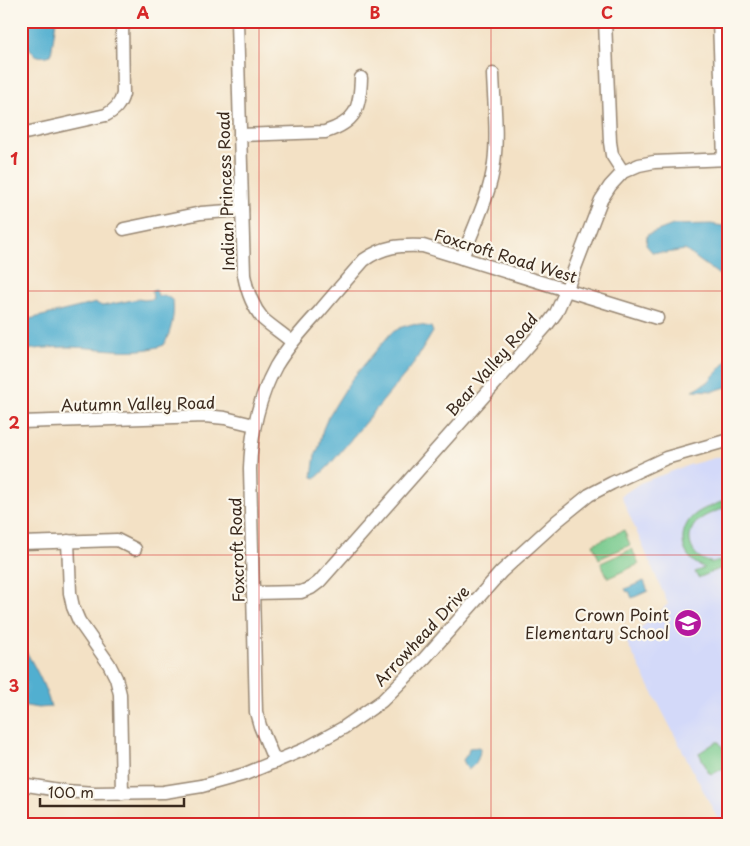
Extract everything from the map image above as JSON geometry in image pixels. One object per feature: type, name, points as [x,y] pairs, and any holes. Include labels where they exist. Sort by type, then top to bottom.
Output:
[{"type":"street","points":[[21,134],[106,115],[115,110],[121,102],[123,94],[122,21]]},
{"type":"street","name":"Indian Princess Road","points":[[236,21],[244,275],[253,305],[263,318],[292,342]]},
{"type":"street","points":[[606,21],[610,142],[612,155],[623,172]]},
{"type":"street","points":[[719,21],[726,159]]},
{"type":"street","points":[[462,258],[492,180],[495,146],[493,74]]},
{"type":"street","points":[[240,135],[325,132],[338,128],[348,121],[357,109],[361,97],[361,78]]},
{"type":"street","name":"Bear Valley Road","points":[[253,594],[301,592],[319,582],[547,325],[556,312],[566,291],[601,200],[610,186],[623,172],[639,165],[654,162],[726,159]]},
{"type":"street","points":[[124,229],[201,213],[242,210]]},
{"type":"street","name":"Foxcroft Road West","points":[[292,342],[364,260],[375,253],[403,245],[422,246],[657,318]]},
{"type":"street","name":"Foxcroft Road","points":[[275,762],[256,712],[250,469],[254,425],[266,388],[276,366],[292,342]]},
{"type":"street","name":"Autumn Valley Road","points":[[21,422],[205,416],[225,418],[254,425]]},
{"type":"street","name":"Arrowhead Drive","points":[[21,784],[65,791],[164,792],[202,786],[245,774],[302,750],[343,728],[382,701],[424,659],[501,572],[557,521],[589,496],[666,458],[729,440]]},
{"type":"street","points":[[21,543],[118,540],[135,549]]},
{"type":"street","points":[[68,541],[72,607],[79,621],[109,664],[116,678],[120,694],[122,793]]},
{"type":"shaded area","name":"Crown Point Elementary School","points":[[729,454],[729,825],[721,825],[626,641],[668,604],[621,496],[640,483],[689,465]]},
{"type":"green space","points":[[729,499],[729,506],[697,522],[690,534],[690,540],[694,551],[703,560],[715,562],[729,558],[729,565],[698,578],[695,572],[704,568],[687,554],[683,543],[684,531],[689,521],[697,513]]},
{"type":"green space","points":[[624,530],[630,545],[599,559],[593,544]]},
{"type":"green space","points":[[632,549],[639,564],[608,578],[601,563]]},
{"type":"green space","points":[[719,742],[723,748],[728,764],[713,774],[709,773],[699,753]]},
{"type":"water","points":[[24,21],[56,21],[51,55],[43,57],[32,52],[27,41]]},
{"type":"water","points":[[711,224],[729,227],[729,292],[722,277],[685,250],[666,253],[652,252],[646,245],[647,235],[673,225]]},
{"type":"water","points":[[156,290],[158,296],[166,296],[173,301],[172,323],[164,345],[141,350],[68,347],[21,350],[21,321],[96,303],[102,306],[138,299],[153,299],[152,291]]},
{"type":"water","points":[[412,324],[431,327],[433,332],[412,366],[328,467],[316,478],[312,477],[315,455],[323,429],[328,417],[351,380],[391,333]]},
{"type":"water","points":[[729,355],[729,386],[714,391],[693,390],[708,382],[727,361]]},
{"type":"water","points":[[644,581],[648,591],[632,598],[629,591],[627,592],[625,589]]},
{"type":"water","points":[[21,643],[42,682],[51,707],[38,708],[21,705]]},
{"type":"water","points":[[480,747],[477,760],[468,770],[463,760],[469,748]]},
{"type":"place","name":"Crown Point Elementary School","points":[[688,623]]}]
